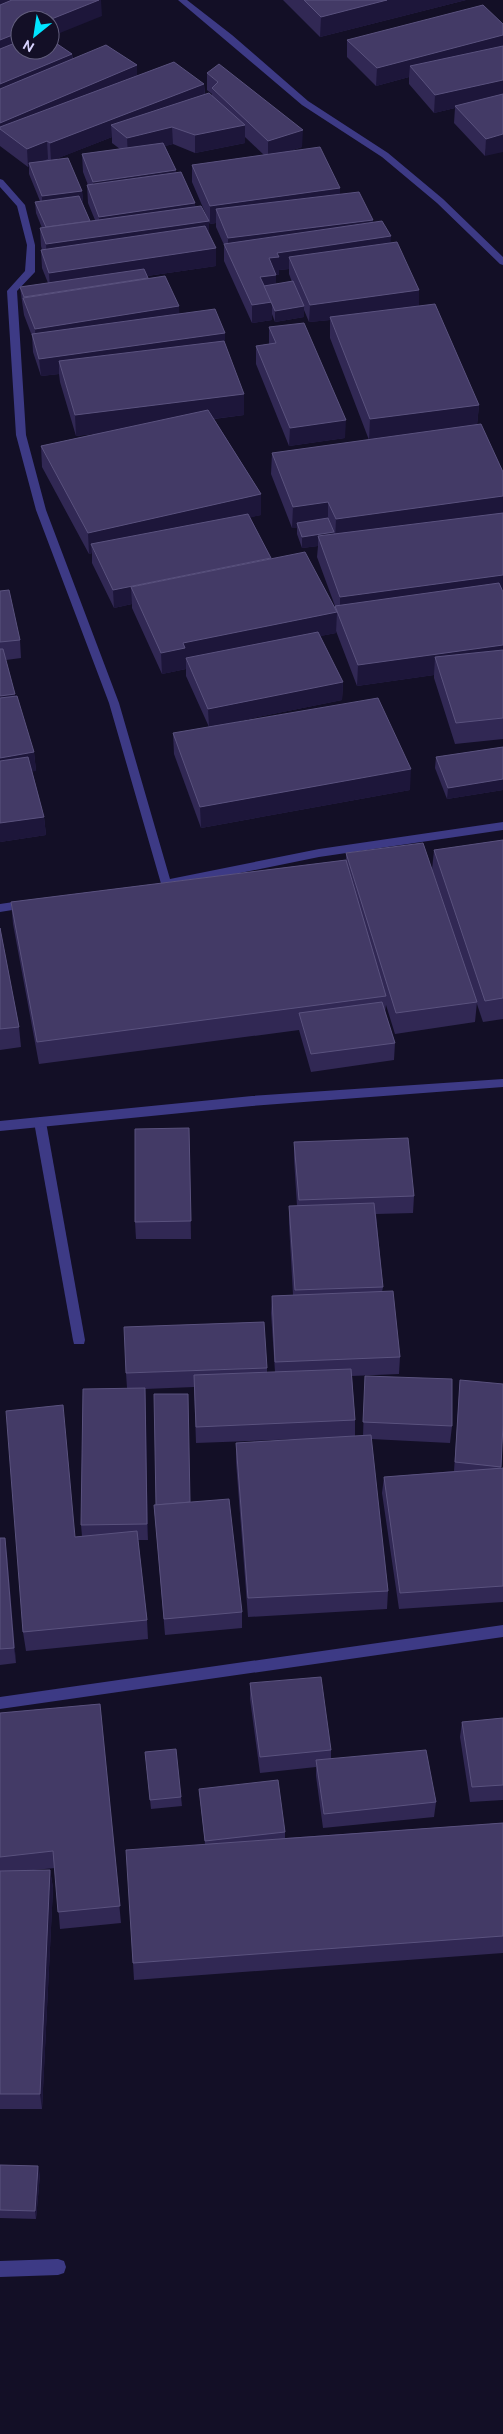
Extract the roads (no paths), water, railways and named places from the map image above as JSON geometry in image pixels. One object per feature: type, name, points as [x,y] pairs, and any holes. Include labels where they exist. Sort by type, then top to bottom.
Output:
[{"type":"street","points":[[182,0],[229,36],[306,103],[385,155],[440,200],[503,262]]},
{"type":"street","points":[[0,182],[21,205],[31,245],[30,272],[12,291],[0,294]]},
{"type":"street","points":[[12,291],[21,435],[41,510],[114,703],[161,885],[319,853],[503,826]]},
{"type":"street","points":[[0,908],[39,902]]},
{"type":"street","points":[[0,1126],[252,1101],[503,1083]]},
{"type":"street","points":[[40,1122],[79,1340]]},
{"type":"street","points":[[0,1704],[503,1631]]},
{"type":"street","points":[[0,2269],[58,2267]]}]
